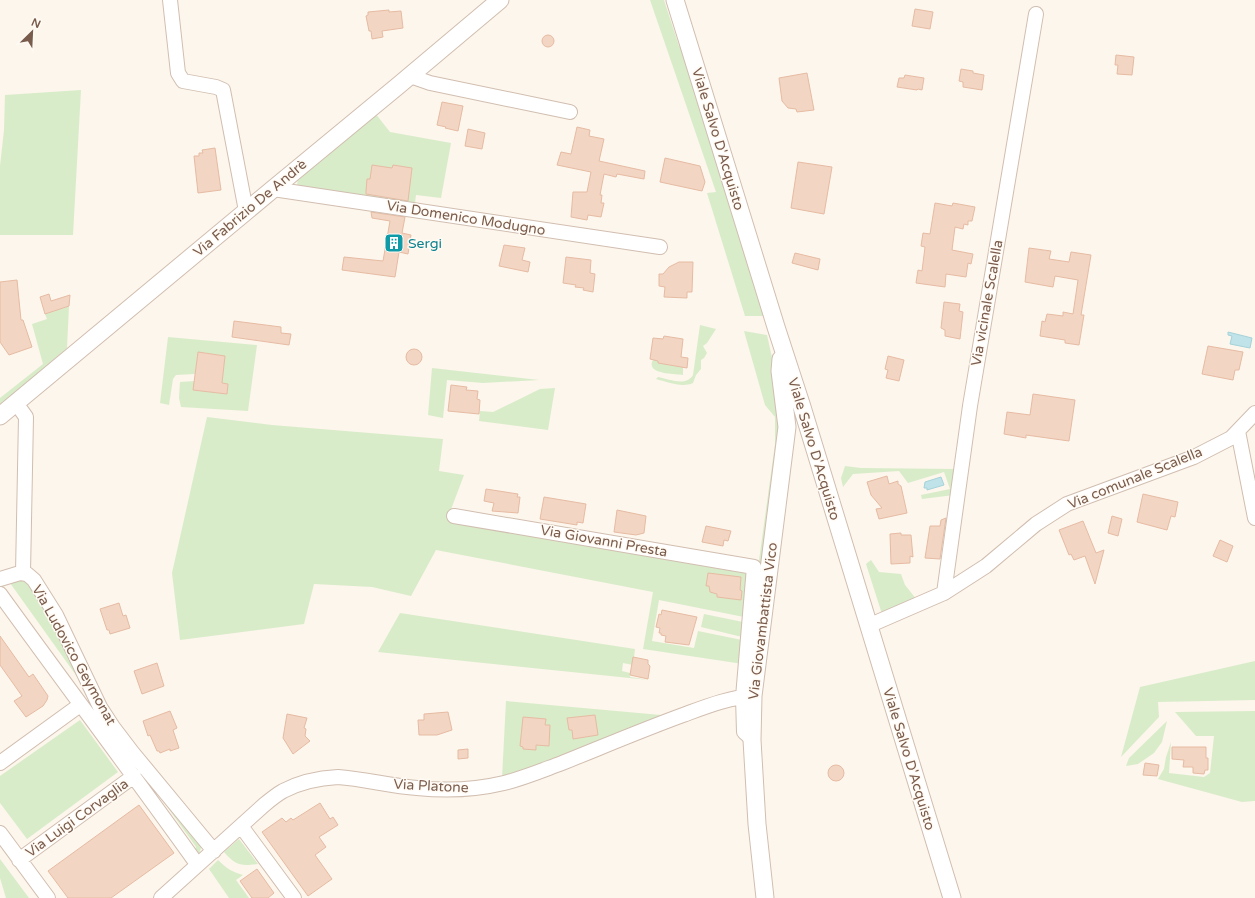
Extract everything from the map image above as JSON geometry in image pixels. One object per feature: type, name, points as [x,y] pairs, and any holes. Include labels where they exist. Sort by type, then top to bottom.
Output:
[{"type":"street","points":[[170,0],[178,73],[183,81],[216,87],[222,90],[246,211]]},
{"type":"street","name":"Via Fabrizio De Andrè","points":[[0,416],[500,0]]},
{"type":"street","name":"Viale Salvo D'Acquisto","points":[[675,0],[952,898]]},
{"type":"street","name":"Via vicinale Scalella","points":[[944,593],[970,406],[1036,14]]},
{"type":"street","points":[[410,76],[430,83],[570,112]]},
{"type":"street","name":"Via Domenico Modugno","points":[[273,189],[660,247]]},
{"type":"street","name":"Via Giovambattista Vico","points":[[765,898],[757,824],[748,696],[787,427],[780,372],[782,345]]},
{"type":"street","points":[[16,404],[26,417],[23,573]]},
{"type":"street","points":[[787,427],[791,415],[802,408]]},
{"type":"street","name":"Via comunale Scalella","points":[[868,626],[944,593],[986,566],[1036,524],[1066,504],[1194,457],[1231,438],[1255,413]]},
{"type":"street","points":[[1238,431],[1255,518]]},
{"type":"street","name":"Via Giovanni Presta","points":[[454,516],[754,567],[748,696]]},
{"type":"street","name":"Via Ludovico Geymonat","points":[[0,579],[17,573],[23,573],[32,578],[48,602],[94,696],[113,727],[214,851]]},
{"type":"street","name":"Via Ludovico Geymonat","points":[[0,594],[197,864]]},
{"type":"street","name":"Via Platone","points":[[161,898],[264,805],[282,792],[308,781],[338,776],[416,788],[454,790],[476,788],[505,782],[536,772],[596,750],[655,725],[703,708],[748,696]]},
{"type":"street","points":[[0,763],[80,705]]},
{"type":"street","name":"Via Luigi Corvaglia","points":[[19,860],[134,776]]},
{"type":"street","points":[[241,826],[294,898]]},
{"type":"street","points":[[0,833],[48,898]]},
{"type":"green space","points":[[650,0],[664,0],[679,46],[687,57],[765,316],[745,316],[707,193],[716,192]]},
{"type":"green space","points":[[81,90],[73,235],[0,235],[0,166],[4,130],[5,95]]},
{"type":"green space","points":[[375,113],[390,132],[451,143],[441,198],[416,195],[415,203],[297,187],[298,175]]},
{"type":"green space","points":[[69,306],[67,348],[0,406],[0,398],[43,364],[32,324],[47,319],[45,314]]},
{"type":"green space","points":[[700,325],[716,329],[707,343],[703,346],[707,353],[701,360],[701,369],[696,375],[693,383],[679,385],[656,379],[658,377],[677,381],[686,381],[690,379],[693,375]]},
{"type":"green space","points":[[744,331],[767,335],[775,371],[779,419],[762,580],[757,575],[775,444],[775,417],[765,405]]},
{"type":"green space","points":[[168,337],[257,345],[248,411],[181,407],[179,398],[180,382],[195,381],[194,390],[227,394],[228,384],[222,383],[225,356],[198,352],[195,374],[176,375],[173,379],[169,405],[160,403]]},
{"type":"green space","points":[[653,360],[658,360],[658,363],[683,367],[683,375],[657,371],[652,365]]},
{"type":"green space","points":[[432,368],[539,380],[483,383],[447,380],[443,418],[428,415]]},
{"type":"green space","points":[[555,388],[548,430],[479,421],[480,411],[493,412],[540,389]]},
{"type":"green space","points":[[207,417],[272,425],[443,439],[439,471],[464,475],[447,520],[749,574],[744,617],[659,600],[652,641],[694,648],[698,631],[742,640],[743,664],[643,649],[653,592],[436,550],[411,596],[372,587],[314,584],[304,624],[180,640],[172,573]]},
{"type":"green space","points":[[845,466],[861,468],[956,469],[954,495],[922,499],[921,495],[950,489],[944,472],[908,483],[899,471],[853,474],[843,487],[841,478]]},
{"type":"green space","points":[[871,560],[879,572],[901,574],[905,585],[917,600],[882,614],[866,564]]},
{"type":"green space","points":[[22,579],[30,582],[51,615],[78,678],[10,583]]},
{"type":"green space","points":[[400,613],[635,649],[633,665],[623,663],[622,671],[630,673],[630,677],[649,680],[378,652]]},
{"type":"green space","points":[[704,614],[743,622],[742,637],[701,627]]},
{"type":"green space","points":[[1255,661],[1255,700],[1158,702],[1159,717],[1121,757],[1140,687]]},
{"type":"green space","points":[[506,701],[661,715],[558,759],[502,778]]},
{"type":"green space","points":[[1255,711],[1255,801],[1242,802],[1158,779],[1164,769],[1171,742],[1169,773],[1204,777],[1210,773],[1214,736],[1196,736],[1175,712]]},
{"type":"green space","points":[[80,720],[118,772],[27,839],[0,803],[0,776]]},
{"type":"green space","points":[[1167,721],[1162,742],[1154,753],[1138,764],[1126,766],[1129,758]]},
{"type":"green space","points":[[132,758],[201,845],[199,854],[195,849],[196,847],[194,844]]},
{"type":"green space","points":[[239,839],[258,864],[239,864],[232,860],[224,852]]},
{"type":"green space","points":[[0,859],[29,898],[6,898],[0,878]]},
{"type":"green space","points":[[218,860],[229,869],[243,875],[236,880],[249,898],[229,898],[209,869]]},
{"type":"water","points":[[1228,332],[1252,338],[1250,348],[1230,344],[1232,336],[1228,335]]},
{"type":"water","points":[[941,477],[944,485],[927,490],[927,488],[924,488],[925,482]]},
{"type":"building","points":[[915,9],[933,12],[930,29],[912,26]]},
{"type":"building","points":[[389,10],[389,12],[401,11],[403,28],[382,31],[383,37],[372,39],[366,16],[368,15],[368,12]]},
{"type":"building","points":[[550,35],[553,36],[553,46],[546,47],[543,46],[542,39],[543,36]]},
{"type":"building","points":[[1116,55],[1134,57],[1132,75],[1117,74],[1118,65],[1115,65]]},
{"type":"building","points":[[961,69],[984,75],[982,90],[963,87],[963,82],[959,81]]},
{"type":"building","points":[[807,73],[814,110],[797,112],[796,109],[788,108],[782,101],[779,78]]},
{"type":"building","points":[[905,75],[924,78],[922,90],[897,87],[899,78],[904,78]]},
{"type":"building","points":[[442,102],[463,106],[458,131],[437,125]]},
{"type":"building","points":[[577,127],[590,130],[589,136],[604,139],[599,161],[645,171],[644,179],[617,174],[616,177],[604,174],[600,195],[602,195],[601,203],[604,203],[601,217],[588,215],[587,220],[571,217],[573,192],[587,192],[591,172],[557,165],[561,152],[571,154]]},
{"type":"building","points":[[468,129],[485,133],[482,149],[465,146]]},
{"type":"building","points":[[215,148],[221,190],[198,193],[194,156],[199,156],[199,153],[203,153],[202,150]]},
{"type":"building","points":[[665,158],[700,166],[705,182],[702,191],[660,182]]},
{"type":"building","points":[[798,162],[832,167],[824,214],[791,208]]},
{"type":"building","points":[[372,165],[392,168],[393,165],[412,168],[408,201],[366,194],[367,179],[370,179]]},
{"type":"building","points":[[935,203],[952,206],[953,203],[975,207],[972,221],[968,221],[968,225],[964,224],[963,229],[955,227],[952,250],[973,254],[971,264],[968,263],[966,277],[946,274],[945,287],[916,283],[918,270],[922,271],[925,247],[921,246],[923,233],[930,234]]},
{"type":"building","name":"Sergi","points":[[371,212],[405,217],[402,233],[411,235],[408,254],[399,252],[395,277],[342,270],[344,257],[383,261],[390,221],[372,218]]},
{"type":"building","points":[[504,245],[525,248],[522,260],[530,262],[528,272],[499,266]]},
{"type":"building","points":[[1029,248],[1051,251],[1049,259],[1069,262],[1071,252],[1091,255],[1081,315],[1084,315],[1079,345],[1065,343],[1065,340],[1040,336],[1042,321],[1045,322],[1047,314],[1063,316],[1063,312],[1073,314],[1078,280],[1055,276],[1053,287],[1025,282]]},
{"type":"building","points":[[795,253],[820,259],[818,270],[792,263]]},
{"type":"building","points":[[566,257],[591,260],[590,273],[595,274],[593,292],[583,290],[584,288],[575,287],[576,285],[563,283]]},
{"type":"building","points":[[679,262],[693,262],[692,292],[687,292],[687,298],[664,297],[665,287],[659,286],[659,274],[663,274],[669,267]]},
{"type":"building","points":[[17,280],[21,320],[23,320],[32,347],[9,355],[0,342],[0,282]]},
{"type":"building","points":[[49,294],[51,301],[70,295],[69,306],[45,314],[40,297]]},
{"type":"building","points":[[944,302],[960,304],[959,311],[963,312],[960,339],[945,336],[945,330],[941,328]]},
{"type":"building","points":[[234,321],[281,327],[281,333],[291,334],[289,345],[232,337]]},
{"type":"building","points":[[664,336],[683,339],[681,357],[688,358],[687,368],[658,363],[658,361],[650,359],[653,338],[663,339]]},
{"type":"building","points":[[1208,346],[1243,352],[1239,370],[1235,370],[1233,380],[1202,374]]},
{"type":"building","points":[[411,349],[417,349],[422,354],[420,363],[417,365],[411,365],[406,360],[406,354]]},
{"type":"building","points":[[198,352],[225,356],[222,383],[228,384],[227,394],[193,390]]},
{"type":"building","points":[[888,356],[904,360],[899,381],[886,378],[888,370],[885,369]]},
{"type":"building","points":[[451,385],[467,387],[466,390],[478,391],[477,399],[480,400],[479,414],[448,411]]},
{"type":"building","points":[[1033,394],[1075,400],[1069,441],[1026,435],[1026,438],[1004,434],[1007,412],[1030,415]]},
{"type":"building","points":[[887,476],[889,484],[898,481],[898,484],[901,486],[907,513],[879,519],[876,509],[882,508],[871,495],[867,482]]},
{"type":"building","points":[[486,489],[518,494],[517,497],[520,497],[518,513],[492,511],[494,503],[484,501]]},
{"type":"building","points":[[1143,494],[1178,502],[1175,517],[1171,516],[1167,530],[1137,522]]},
{"type":"building","points":[[544,497],[586,504],[583,523],[577,522],[577,525],[540,519]]},
{"type":"building","points":[[617,510],[646,516],[644,533],[636,535],[614,532]]},
{"type":"building","points":[[1112,516],[1122,519],[1118,536],[1108,533]]},
{"type":"building","points":[[946,518],[940,559],[925,558],[930,526],[940,526],[941,520]]},
{"type":"building","points":[[1083,521],[1096,553],[1104,550],[1095,584],[1085,556],[1074,560],[1071,554],[1069,555],[1059,530]]},
{"type":"building","points":[[706,526],[731,531],[728,541],[724,540],[723,546],[702,542]]},
{"type":"building","points":[[901,533],[901,535],[911,535],[913,557],[910,556],[910,563],[891,564],[890,534]]},
{"type":"building","points":[[1220,540],[1233,546],[1227,562],[1213,556]]},
{"type":"building","points":[[708,573],[741,577],[741,600],[717,597],[717,594],[710,592],[709,586],[706,586]]},
{"type":"building","points":[[119,603],[123,616],[126,615],[130,628],[110,634],[109,630],[107,630],[100,609]]},
{"type":"building","points":[[662,610],[697,617],[689,645],[665,642],[666,636],[661,635],[661,633],[659,633],[660,628],[656,627],[659,614],[661,615]]},
{"type":"building","points":[[0,636],[29,677],[33,674],[48,696],[43,706],[26,717],[14,701],[22,696],[0,665]]},
{"type":"building","points":[[633,657],[648,660],[648,664],[650,666],[648,679],[630,675]]},
{"type":"building","points":[[157,663],[164,686],[142,694],[134,671]]},
{"type":"building","points":[[170,711],[177,728],[173,730],[179,748],[170,751],[170,749],[160,753],[157,751],[150,735],[148,736],[143,721]]},
{"type":"building","points":[[448,712],[452,730],[437,735],[419,735],[418,720],[424,720],[424,714]]},
{"type":"building","points":[[287,714],[307,718],[304,728],[306,729],[305,736],[310,741],[293,754],[283,738]]},
{"type":"building","points":[[595,715],[598,735],[573,739],[572,730],[569,730],[567,718]]},
{"type":"building","points":[[523,717],[546,719],[545,725],[550,725],[549,746],[536,745],[536,750],[523,749],[523,747],[520,746]]},
{"type":"building","points":[[1172,747],[1206,747],[1208,770],[1205,770],[1204,774],[1193,773],[1193,767],[1183,767],[1184,760],[1172,759]]},
{"type":"building","points":[[468,749],[468,758],[458,759],[458,750]]},
{"type":"building","points":[[1145,763],[1159,765],[1157,776],[1143,775]]},
{"type":"building","points":[[836,765],[842,767],[844,773],[842,779],[836,781],[830,779],[828,773],[830,767]]},
{"type":"building","points":[[320,803],[330,819],[333,817],[338,825],[319,837],[326,847],[315,855],[332,879],[308,896],[262,832],[282,818],[286,822],[291,818],[293,820]]},
{"type":"building","points":[[139,805],[174,853],[111,898],[68,898],[48,871]]},
{"type":"building","points":[[257,869],[274,893],[268,898],[252,898],[240,881]]},
{"type":"place","name":"Sergi","points":[[394,243]]}]
